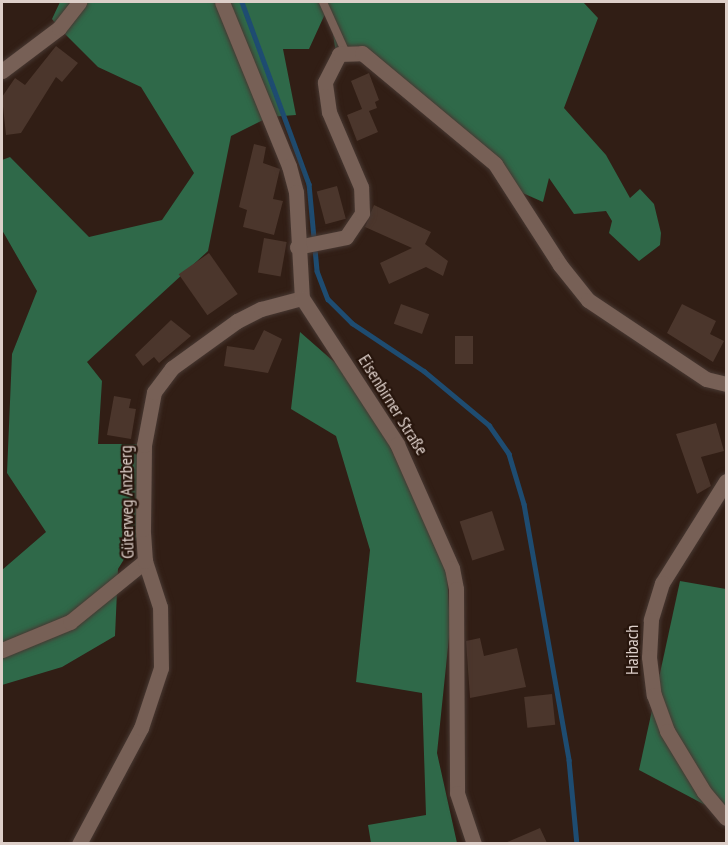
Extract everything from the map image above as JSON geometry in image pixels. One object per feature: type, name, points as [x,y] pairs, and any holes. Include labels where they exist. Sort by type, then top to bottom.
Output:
[{"type":"street","points":[[2,71],[58,28],[79,2]]},
{"type":"street","name":"Eisenbirner Straße","points":[[222,2],[289,166],[309,246],[302,298],[397,444],[452,568],[456,589],[454,762],[457,793],[474,843]]},
{"type":"street","points":[[309,246],[352,232],[362,213],[361,187],[326,99],[327,70],[345,51],[371,57],[409,97],[495,164],[560,265],[588,300],[706,379],[726,384]]},
{"type":"street","name":"Güterweg Anzberg","points":[[79,843],[141,728],[157,687],[162,625],[155,583],[145,561],[144,445],[160,379],[248,315],[302,298]]},
{"type":"street","name":"Haibach","points":[[726,481],[662,583],[651,620],[649,657],[654,695],[667,731],[704,792],[726,818]]},
{"type":"street","points":[[2,650],[70,622],[145,561]]},
{"type":"lane","points":[[323,2],[345,51]]},
{"type":"green space","points":[[60,2],[583,2],[598,18],[564,108],[606,155],[630,198],[640,189],[654,204],[661,233],[660,245],[639,261],[609,233],[612,221],[606,211],[574,214],[549,178],[543,202],[518,191],[360,54],[337,60],[332,27],[325,14],[309,49],[283,49],[296,115],[269,117],[231,136],[208,251],[87,362],[102,381],[98,444],[143,444],[139,535],[118,569],[115,636],[62,667],[2,685],[2,570],[46,532],[7,473],[12,354],[37,291],[2,230],[2,160],[10,157],[89,237],[162,220],[194,173],[141,87],[98,67],[59,28],[52,19]]},
{"type":"green space","points":[[300,332],[340,367],[384,433],[447,572],[450,628],[437,753],[457,843],[371,843],[368,825],[426,815],[422,693],[356,682],[370,550],[336,436],[291,409]]},
{"type":"green space","points":[[680,581],[726,589],[726,816],[639,770]]},
{"type":"building","points":[[56,46],[78,63],[62,82],[56,77],[21,133],[6,135],[2,97],[15,78],[25,85]]},
{"type":"building","points":[[369,73],[379,100],[375,102],[377,108],[369,111],[378,132],[357,141],[347,115],[362,109],[351,81]]},
{"type":"building","points":[[254,144],[266,147],[263,163],[280,169],[273,199],[283,201],[274,235],[243,227],[247,210],[239,207]]},
{"type":"building","points":[[337,186],[346,219],[326,224],[317,191]]},
{"type":"building","points":[[374,205],[431,232],[425,244],[448,261],[443,276],[426,267],[389,284],[380,263],[412,248],[365,227]]},
{"type":"building","points":[[264,238],[287,242],[281,276],[258,272]]},
{"type":"building","points":[[209,253],[238,294],[207,315],[179,274]]},
{"type":"building","points":[[401,304],[429,314],[422,334],[394,324]]},
{"type":"building","points":[[682,304],[716,321],[710,334],[724,341],[713,362],[667,333]]},
{"type":"building","points":[[171,320],[191,336],[159,363],[154,357],[143,366],[135,355]]},
{"type":"building","points":[[264,330],[282,339],[268,373],[224,366],[227,346],[254,350]]},
{"type":"building","points":[[455,336],[473,336],[473,364],[455,364]]},
{"type":"building","points":[[114,396],[131,399],[129,408],[136,409],[131,439],[107,435]]},
{"type":"building","points":[[716,423],[724,451],[701,457],[711,486],[697,494],[676,434]]},
{"type":"building","points":[[492,511],[505,550],[472,560],[460,522]]},
{"type":"building","points":[[480,638],[484,656],[517,648],[526,687],[470,698],[466,641]]},
{"type":"building","points":[[552,694],[555,725],[527,728],[524,697]]},
{"type":"building","points":[[540,828],[547,843],[505,843]]},
{"type":"waterway","points":[[242,2],[309,184],[317,271],[328,299],[352,323],[424,371],[489,425],[509,454],[524,504],[569,760],[577,844]]}]
